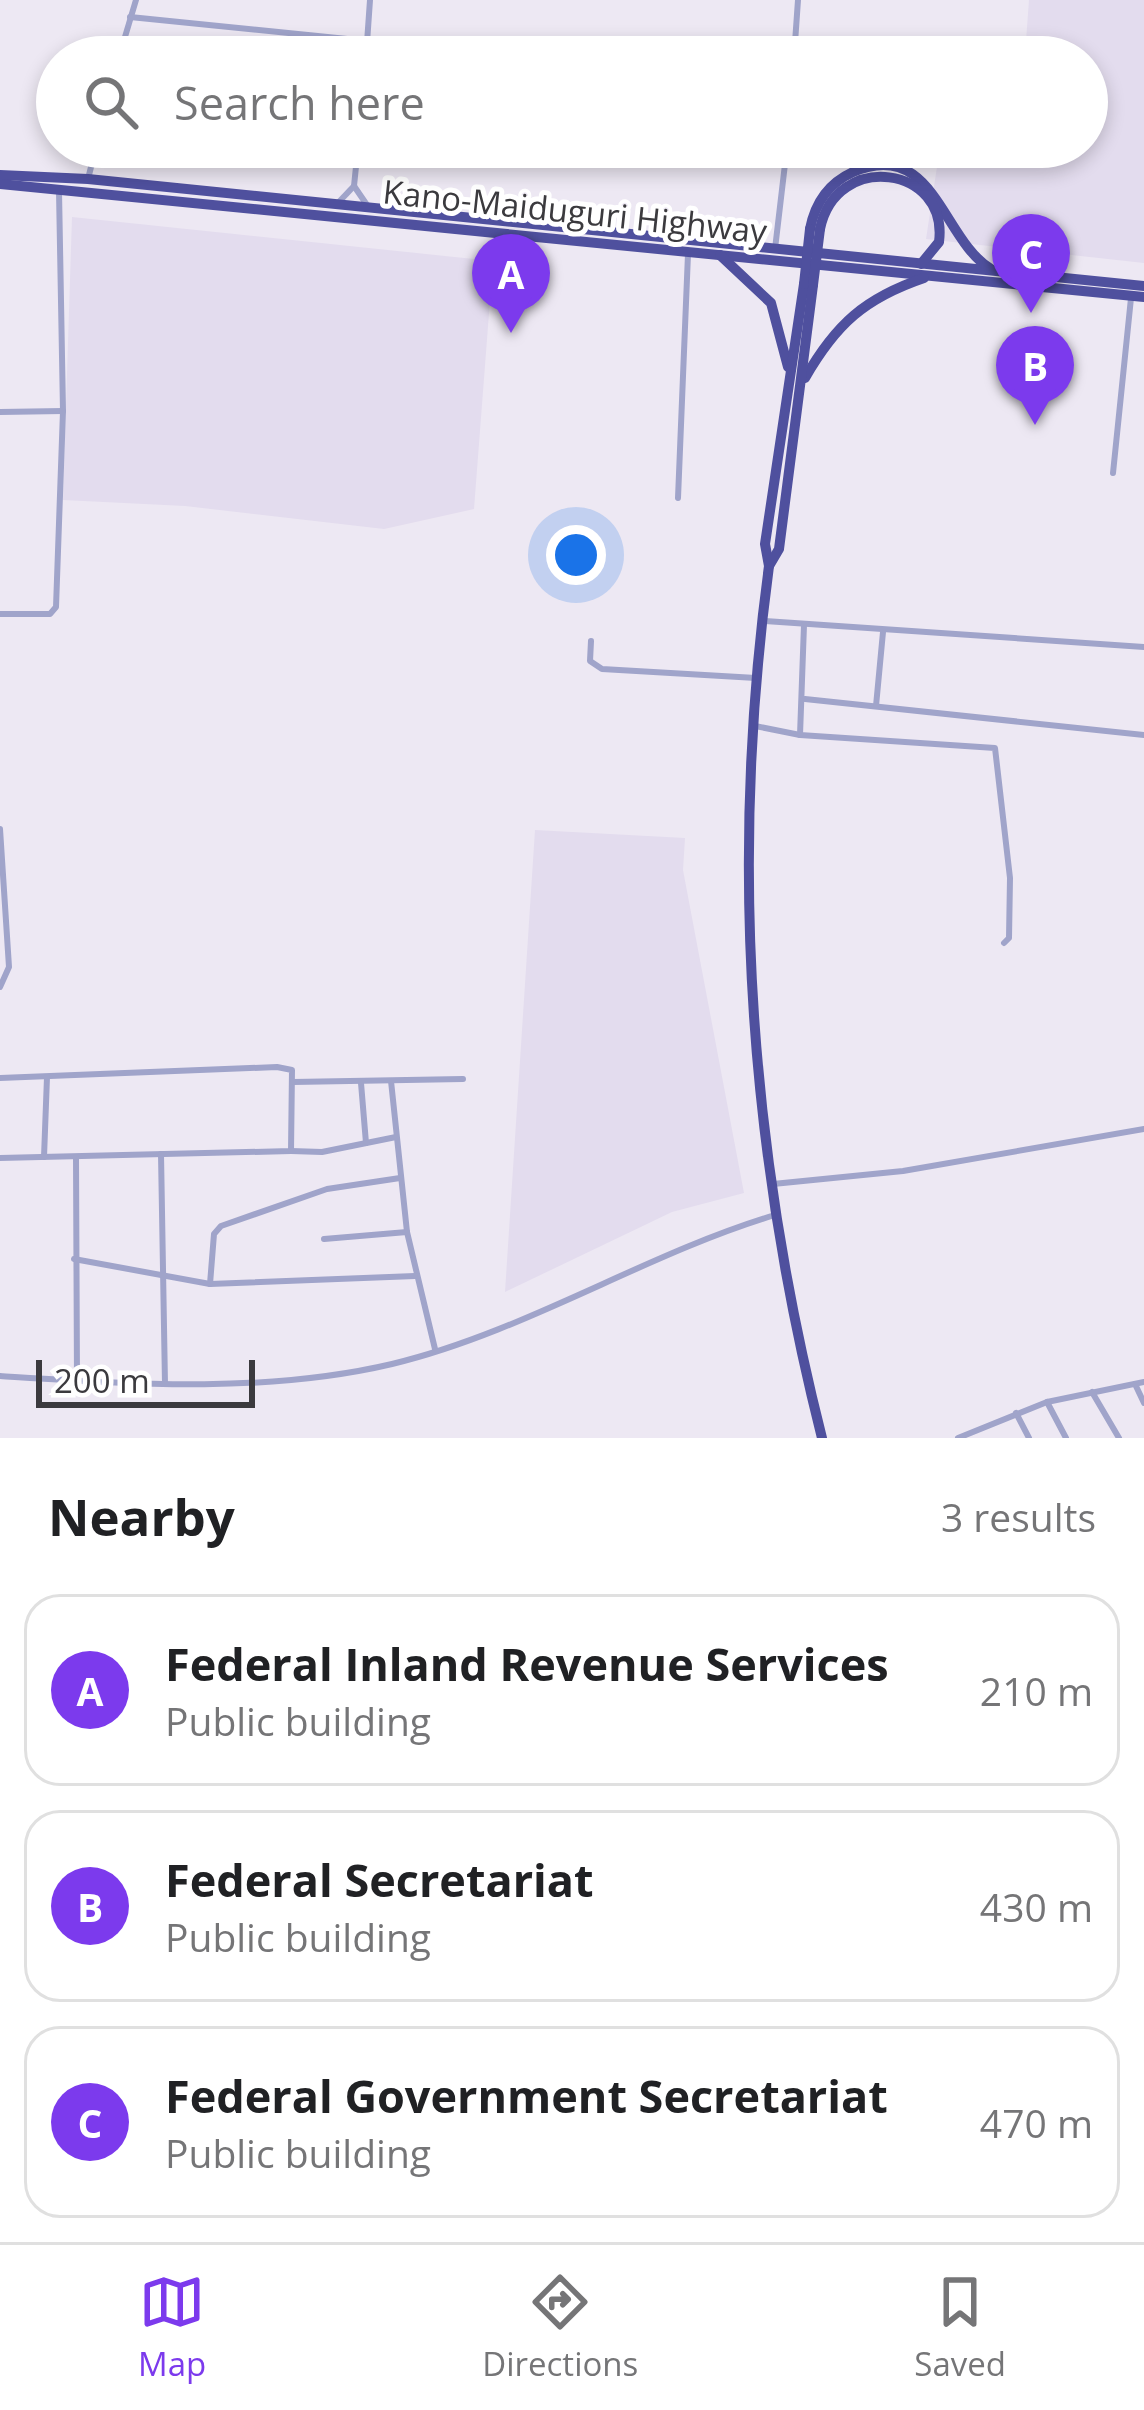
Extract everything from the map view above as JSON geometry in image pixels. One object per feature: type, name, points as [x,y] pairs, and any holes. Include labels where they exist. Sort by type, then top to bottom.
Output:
[{"type":"highway","points":[[822,1438],[770,1184],[749,967],[746,826],[762,620],[769,566],[779,549],[821,198],[839,180],[865,168],[904,171],[931,189],[965,246],[994,271]]},
{"type":"highway","points":[[815,229],[827,206],[850,184],[869,177],[904,182],[926,196],[939,218],[939,242],[921,264]]},
{"type":"highway","name":"Kano-Maiduguri Highway","points":[[0,179],[88,179],[994,271],[1138,291]]},
{"type":"highway","name":"Kano-Maiduguri Highway","points":[[0,179],[932,275],[1138,291]]},
{"type":"highway","points":[[718,253],[771,303],[796,386]]},
{"type":"highway","points":[[796,386],[849,314],[870,299],[932,275]]},
{"type":"street","points":[[125,36],[136,0]]},
{"type":"street","points":[[367,36],[370,0]]},
{"type":"street","points":[[795,36],[798,0]]},
{"type":"street","points":[[130,16],[320,36]]},
{"type":"street","points":[[88,179],[91,168]]},
{"type":"street","points":[[336,205],[354,186],[356,168]]},
{"type":"street","points":[[775,249],[785,168]]},
{"type":"street","points":[[354,186],[369,208]]},
{"type":"street","points":[[0,614],[55,613],[62,410],[58,187]]},
{"type":"street","points":[[515,232],[516,274]]},
{"type":"street","points":[[678,499],[688,250]]},
{"type":"street","points":[[1113,473],[1138,291]]},
{"type":"street","points":[[1129,336],[1140,337]]},
{"type":"street","points":[[0,412],[62,410]]},
{"type":"street","points":[[762,620],[1144,647]]},
{"type":"street","points":[[800,735],[805,699],[804,625]]},
{"type":"street","points":[[876,706],[883,632]]},
{"type":"street","points":[[591,641],[590,661],[602,669],[756,678]]},
{"type":"street","points":[[805,699],[1144,735]]},
{"type":"street","points":[[751,725],[800,735],[995,748],[1010,878],[1009,938],[1004,943]]},
{"type":"street","points":[[0,829],[9,968],[0,987]]},
{"type":"street","points":[[0,1078],[292,1070],[291,1151]]},
{"type":"street","points":[[44,1157],[47,1077]]},
{"type":"street","points":[[293,1082],[464,1079]]},
{"type":"street","points":[[391,1082],[407,1232],[435,1348]]},
{"type":"street","points":[[361,1083],[366,1143]]},
{"type":"street","points":[[770,1184],[903,1171],[1144,1130]]},
{"type":"street","points":[[0,1158],[322,1152],[396,1137]]},
{"type":"street","points":[[161,1153],[165,1384]]},
{"type":"street","points":[[76,1156],[76,1381]]},
{"type":"street","points":[[210,1284],[210,1253],[221,1226],[310,1193],[402,1178]]},
{"type":"street","points":[[0,1376],[165,1384],[349,1372],[435,1348],[775,1215]]},
{"type":"street","points":[[324,1239],[407,1232]]},
{"type":"street","points":[[74,1259],[210,1284],[415,1276]]},
{"type":"street","points":[[958,1438],[1047,1402],[1139,1383],[1144,1403]]},
{"type":"street","points":[[1092,1392],[1119,1438]]},
{"type":"street","points":[[1047,1402],[1066,1438]]},
{"type":"street","points":[[1016,1413],[1029,1438]]},
{"type":"shaded area","points":[[1029,0],[1144,0],[1144,263],[926,239],[937,168],[1108,168],[1108,36],[1026,36]]},
{"type":"shaded area","points":[[72,217],[493,261],[474,509],[384,529],[185,506],[63,500]]},
{"type":"shaded area","points":[[535,830],[685,838],[683,870],[744,1193],[672,1212],[505,1292]]},
{"type":"place","name":"Federal Government Secretariat","points":[[1031,313]]},
{"type":"place","name":"Federal Inland Revenue Services","points":[[511,333]]},
{"type":"place","name":"Federal Secretariat","points":[[1035,425]]}]
